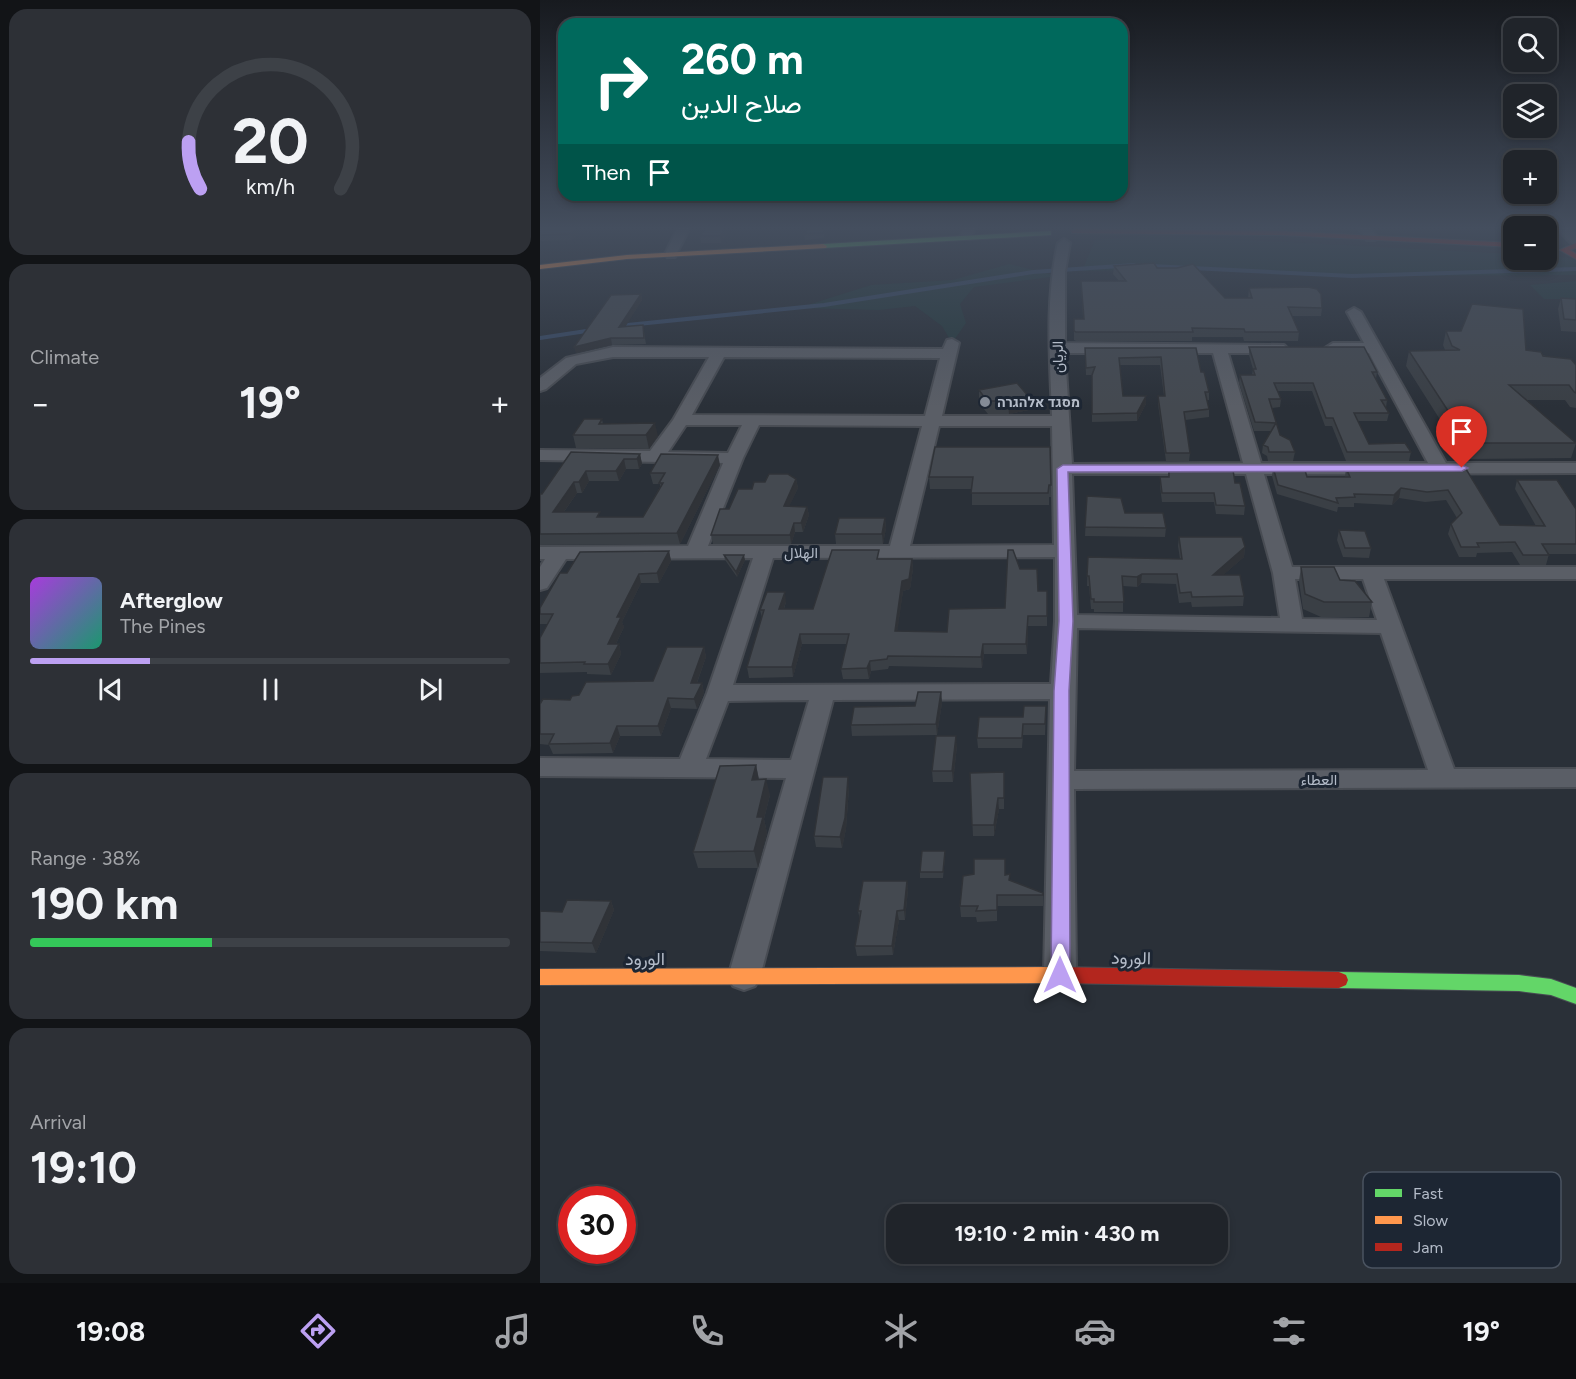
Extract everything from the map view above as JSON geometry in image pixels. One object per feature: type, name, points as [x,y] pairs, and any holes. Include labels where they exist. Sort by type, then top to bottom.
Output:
[{"type":"street","name":"الريان","points":[[1058,287],[1057,348],[1063,469],[1066,621],[1062,691],[1060,975]]},
{"type":"street","points":[[1354,312],[1440,468]]},
{"type":"street","points":[[540,386],[571,361],[613,352],[719,353],[950,348],[898,553]]},
{"type":"street","points":[[1057,348],[1290,348]]},
{"type":"street","points":[[1219,348],[1283,573],[1292,626]]},
{"type":"street","points":[[1314,348],[1374,348]]},
{"type":"street","points":[[657,456],[681,420],[719,353]]},
{"type":"street","points":[[681,420],[1060,421]]},
{"type":"street","points":[[695,553],[734,458],[753,421]]},
{"type":"street","points":[[540,455],[734,458]]},
{"type":"street","points":[[1063,469],[1576,468]]},
{"type":"street","name":"الهلال","points":[[549,553],[1063,551]]},
{"type":"street","points":[[540,584],[549,553]]},
{"type":"street","points":[[690,767],[718,693],[765,553]]},
{"type":"street","points":[[1283,573],[1576,573]]},
{"type":"street","points":[[1371,573],[1445,780]]},
{"type":"street","points":[[1066,621],[1390,627]]},
{"type":"street","points":[[718,693],[1062,691]]},
{"type":"street","points":[[744,977],[823,692]]},
{"type":"street","points":[[540,766],[800,769]]},
{"type":"street","name":"العطاء","points":[[1061,780],[1576,778]]},
{"type":"street","name":"الورود","points":[[540,977],[1060,975],[1519,983],[1551,987],[1576,996]]},
{"type":"green space","points":[[865,287],[975,287],[960,304],[966,323],[952,343],[942,326],[915,306],[879,310],[798,308]]},
{"type":"green space","points":[[1532,287],[1576,287],[1576,299],[1544,299]]},
{"type":"building","points":[[1081,287],[1215,287],[1225,298],[1252,298],[1249,288],[1308,287],[1317,289],[1321,294],[1322,308],[1288,307],[1299,332],[1245,332],[1244,329],[1192,328],[1193,332],[1074,331],[1074,319],[1084,319]]},
{"type":"building","points":[[641,294],[619,327],[643,325],[644,338],[611,338],[574,347],[611,295]]},
{"type":"building","points":[[1561,298],[1576,299],[1576,320],[1564,319]]},
{"type":"building","points":[[1472,304],[1523,309],[1526,350],[1541,352],[1543,356],[1571,359],[1576,365],[1576,393],[1569,385],[1509,385],[1576,443],[1469,443],[1409,351],[1460,350],[1452,346],[1446,331],[1461,331]]},
{"type":"building","points":[[1249,347],[1364,347],[1377,372],[1372,372],[1387,400],[1381,400],[1389,413],[1354,413],[1369,444],[1405,443],[1411,452],[1347,452],[1333,418],[1326,418],[1313,383],[1274,383],[1281,399],[1269,399],[1280,435],[1290,440],[1295,452],[1269,452],[1268,447],[1263,445],[1276,423],[1255,422],[1240,375],[1255,375],[1253,369],[1256,369]]},
{"type":"building","points":[[1085,348],[1196,348],[1201,372],[1204,372],[1209,392],[1205,392],[1209,409],[1184,412],[1190,453],[1166,453],[1158,396],[1165,396],[1161,357],[1119,358],[1123,396],[1146,396],[1137,413],[1092,414],[1092,375],[1095,367],[1086,368]]},
{"type":"building","points":[[1017,383],[1029,397],[1008,401],[987,401],[979,390]]},
{"type":"building","points":[[584,419],[602,419],[599,424],[655,423],[646,435],[573,435]]},
{"type":"building","points":[[935,447],[1050,447],[1051,485],[1049,485],[1048,493],[971,493],[973,477],[929,477]]},
{"type":"building","points":[[571,452],[640,454],[637,459],[624,459],[616,471],[586,471],[579,482],[574,482],[553,512],[600,512],[597,517],[643,517],[663,483],[659,483],[665,473],[650,473],[661,454],[718,455],[677,533],[540,534],[540,494]]},
{"type":"building","points":[[1273,467],[1304,467],[1307,477],[1350,477],[1346,468],[1354,467],[1466,469],[1500,525],[1545,526],[1517,480],[1557,480],[1576,509],[1576,544],[1542,544],[1549,555],[1523,555],[1515,542],[1477,543],[1479,547],[1461,547],[1451,524],[1462,513],[1448,490],[1427,492],[1401,488],[1394,495],[1354,494],[1355,497],[1336,498],[1338,503],[1278,485]]},
{"type":"building","points":[[1169,468],[1233,470],[1235,483],[1240,483],[1245,506],[1216,505],[1214,493],[1162,493],[1160,477],[1169,477]]},
{"type":"building","points":[[769,474],[788,474],[796,479],[784,506],[807,507],[801,523],[794,523],[790,535],[711,535],[720,509],[729,509],[738,489],[752,489],[754,482],[765,482]]},
{"type":"building","points":[[1087,496],[1121,498],[1125,513],[1163,513],[1166,528],[1085,527]]},
{"type":"building","points":[[839,518],[885,518],[882,534],[835,534]]},
{"type":"building","points":[[1339,530],[1365,531],[1371,548],[1345,548]]},
{"type":"building","points":[[1179,537],[1242,537],[1245,547],[1213,575],[1240,575],[1244,596],[1192,597],[1191,592],[1180,593],[1177,574],[1142,574],[1137,577],[1122,576],[1124,602],[1094,602],[1094,599],[1091,599],[1089,576],[1087,576],[1088,557],[1182,559]]},
{"type":"building","points":[[832,550],[879,550],[877,559],[912,559],[909,579],[902,581],[895,631],[947,632],[949,609],[1005,608],[1008,550],[1013,550],[1020,569],[1037,569],[1038,591],[1047,591],[1047,616],[1028,616],[1026,644],[983,644],[981,657],[888,656],[887,659],[870,661],[867,668],[841,669],[849,634],[800,634],[792,667],[747,667],[764,610],[760,610],[767,592],[785,592],[779,609],[813,609]]},
{"type":"building","points":[[669,551],[657,573],[639,574],[617,617],[621,617],[608,644],[619,644],[608,664],[540,663],[540,638],[553,614],[540,614],[540,608],[560,573],[567,573],[580,552]]},
{"type":"building","points":[[724,555],[744,555],[736,572]]},
{"type":"building","points":[[1301,567],[1334,567],[1340,580],[1355,581],[1372,602],[1324,602],[1305,594]]},
{"type":"building","points":[[667,647],[704,647],[691,683],[702,683],[694,699],[668,698],[658,726],[617,726],[610,743],[549,744],[554,734],[540,734],[540,704],[543,699],[570,700],[572,696],[579,695],[586,682],[653,681]]},
{"type":"building","points":[[918,692],[941,692],[936,724],[851,725],[854,707],[915,706]]},
{"type":"building","points":[[1024,706],[1046,706],[1045,724],[1023,724],[1022,738],[977,738],[979,717],[1023,717]]},
{"type":"building","points":[[936,736],[956,736],[952,771],[932,771]]},
{"type":"building","points":[[756,765],[752,780],[766,779],[757,817],[763,817],[754,851],[693,852],[720,766]]},
{"type":"building","points":[[1004,772],[1004,798],[998,798],[994,825],[972,825],[970,773]]},
{"type":"building","points":[[823,777],[848,777],[845,818],[840,837],[814,836]]},
{"type":"building","points":[[922,851],[945,851],[943,872],[920,872]]},
{"type":"building","points":[[974,859],[1005,859],[1005,875],[1010,874],[1009,880],[1043,893],[1043,895],[997,895],[997,910],[976,911],[978,906],[960,906],[963,876],[974,874]]},
{"type":"building","points":[[863,881],[907,881],[904,910],[897,911],[892,946],[855,946]]},
{"type":"building","points":[[567,900],[611,901],[592,943],[540,942],[540,911],[562,912]]},
{"type":"waterway","points":[[618,326],[824,305],[939,287]]},
{"type":"waterway","points":[[540,338],[593,330]]},
{"type":"traffic: fast","points":[[1339,980],[1519,983],[1551,987],[1576,996]]},
{"type":"traffic: slow","points":[[540,977],[1056,975]]},
{"type":"traffic: jam","points":[[1056,975],[1339,980]]},
{"type":"place","name":"מסגד אלהגרה","points":[[985,402]]},
{"type":"route","points":[[1060,975],[1062,691],[1066,621],[1063,469],[1462,468]]}]
